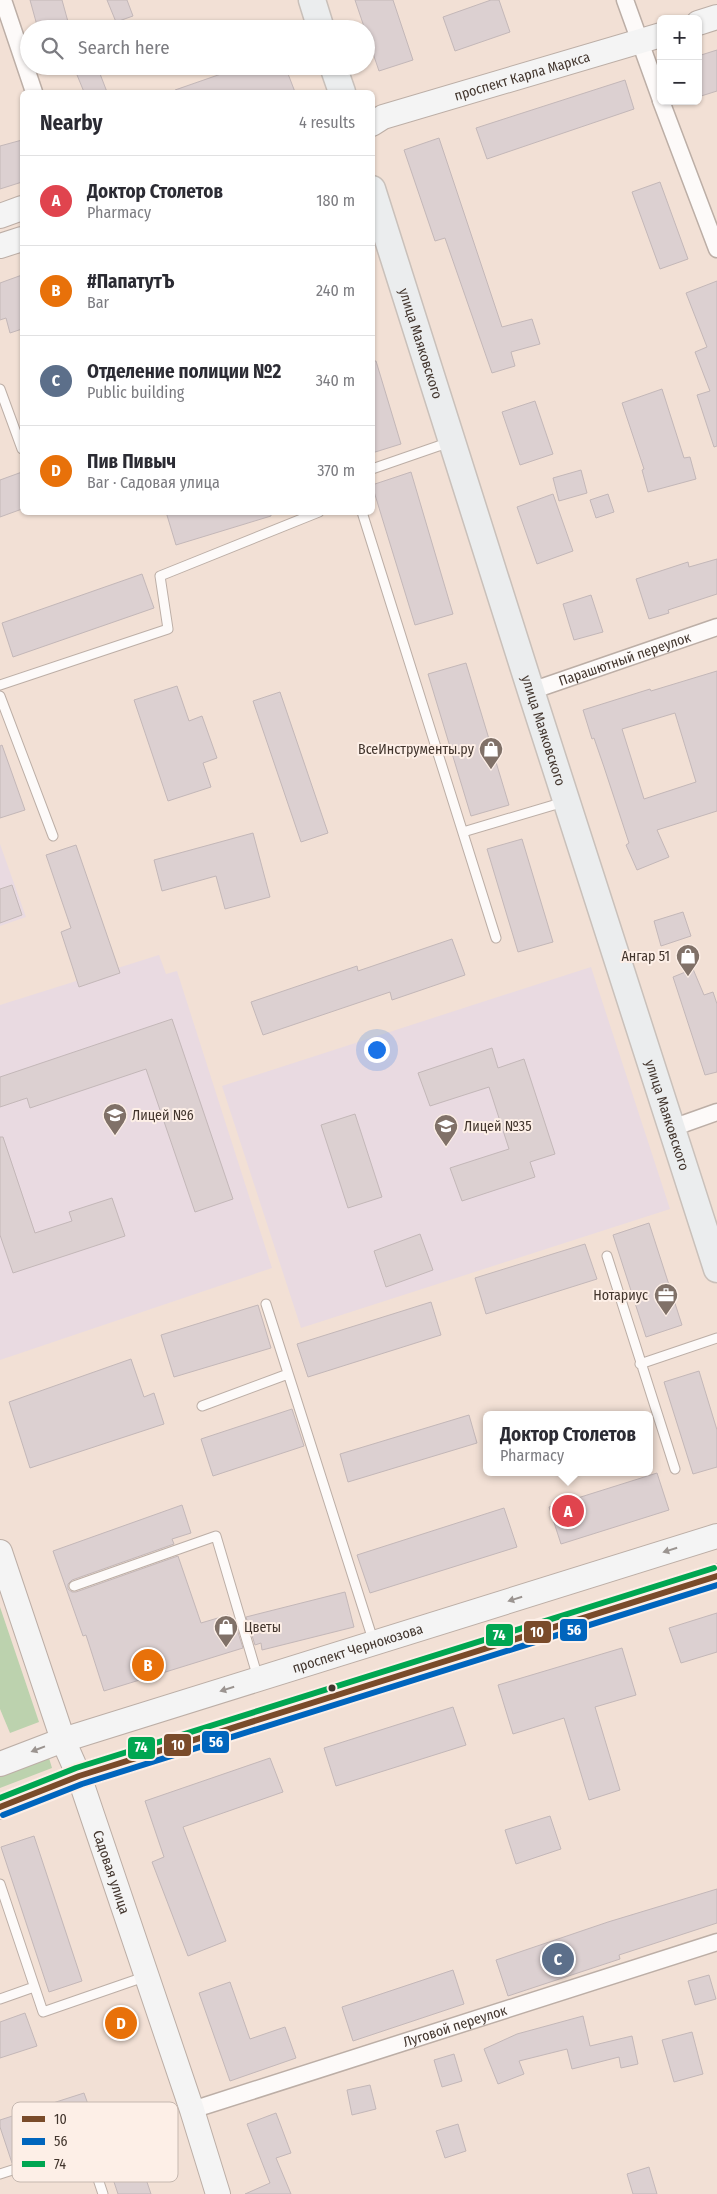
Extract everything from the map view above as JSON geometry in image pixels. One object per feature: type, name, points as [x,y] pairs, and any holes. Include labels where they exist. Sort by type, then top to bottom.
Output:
[{"type":"main road","points":[[312,0],[318,20]]},
{"type":"main road","points":[[336,75],[341,90]]},
{"type":"main road","name":"улица Маяковского","points":[[375,198],[717,1269]]},
{"type":"street","points":[[3,0],[20,50]]},
{"type":"street","points":[[625,0],[650,38],[657,78]]},
{"type":"street","points":[[702,22],[717,17]]},
{"type":"street","name":"проспект Карла Маркса","points":[[376,118],[650,38]]},
{"type":"street","points":[[28,75],[33,90]]},
{"type":"street","points":[[663,105],[717,249]]},
{"type":"street","points":[[0,216],[20,209]]},
{"type":"street","points":[[0,246],[20,240]]},
{"type":"street","name":"Парашютный переулок","points":[[531,691],[717,627]]},
{"type":"street","points":[[672,1128],[717,1112]]},
{"type":"street","name":"проспект Чернокозова","points":[[0,1764],[63,1740],[717,1536]]},
{"type":"street","name":"Садовая улица","points":[[0,1552],[63,1740],[79,1776],[147,1976],[218,2194]]},
{"type":"street","points":[[0,1807],[79,1776],[717,1576]]},
{"type":"street","name":"Луговой переулок","points":[[192,2110],[717,1942]]},
{"type":"lane","points":[[0,389],[20,444]]},
{"type":"lane","points":[[375,468],[452,442]]},
{"type":"lane","points":[[0,684],[168,630],[160,576],[312,515]]},
{"type":"lane","points":[[363,515],[496,938]]},
{"type":"lane","points":[[0,696],[53,836]]},
{"type":"lane","points":[[463,832],[566,801]]},
{"type":"lane","points":[[607,1256],[675,1469]]},
{"type":"lane","points":[[266,1304],[374,1643]]},
{"type":"lane","points":[[640,1364],[717,1338]]},
{"type":"lane","points":[[202,1406],[288,1374]]},
{"type":"lane","points":[[74,1586],[216,1536],[259,1679]]},
{"type":"lane","points":[[0,1884],[43,2012],[147,1976]]},
{"type":"lane","points":[[0,1999],[34,1987]]},
{"type":"lane","points":[[0,2174],[12,2170]]},
{"type":"lane","points":[[99,2182],[103,2194]]},
{"type":"shaded area","points":[[0,844],[26,917],[0,926]]},
{"type":"shaded area","name":"Лицей №6","points":[[159,955],[166,974],[177,971],[272,1268],[0,1360],[0,1005]]},
{"type":"shaded area","name":"Лицей №35","points":[[591,967],[670,1209],[301,1328],[222,1086]]},
{"type":"green space","points":[[0,1607],[39,1722],[10,1733],[0,1709]]},
{"type":"green space","points":[[49,1758],[52,1768],[0,1788],[0,1776]]},
{"type":"building","points":[[30,0],[62,0],[68,20],[36,20]]},
{"type":"building","points":[[107,0],[127,0],[133,16],[115,20]]},
{"type":"building","points":[[355,0],[393,0],[413,60],[379,71],[375,59],[375,20],[362,20]]},
{"type":"building","points":[[491,0],[499,0],[510,32],[455,51],[443,17]]},
{"type":"building","points":[[717,50],[717,91],[702,96],[702,60],[702,55]]},
{"type":"building","points":[[77,75],[100,75],[106,90],[83,90]]},
{"type":"building","points":[[218,75],[288,75],[294,90],[175,90]]},
{"type":"building","points":[[625,80],[634,109],[487,159],[476,128]]},
{"type":"building","points":[[439,138],[502,327],[532,319],[540,344],[511,352],[515,366],[492,373],[445,238],[435,241],[404,150]]},
{"type":"building","points":[[20,141],[20,183],[0,189],[0,146]]},
{"type":"building","points":[[660,182],[688,259],[660,269],[632,192]]},
{"type":"building","points":[[20,276],[20,330],[10,333],[6,318],[0,320],[0,283]]},
{"type":"building","points":[[717,281],[717,446],[714,447],[697,395],[710,391],[695,352],[707,347],[686,293]]},
{"type":"building","points":[[375,361],[376,361],[401,444],[375,452]]},
{"type":"building","points":[[662,389],[684,458],[690,457],[696,479],[648,492],[642,470],[644,469],[622,403]]},
{"type":"building","points":[[535,401],[553,454],[520,465],[502,412]]},
{"type":"building","points":[[581,470],[587,493],[559,501],[553,478]]},
{"type":"building","points":[[411,472],[453,614],[415,625],[375,495],[375,484]]},
{"type":"building","points":[[20,473],[20,510],[0,517],[0,480]]},
{"type":"building","points":[[553,494],[573,551],[537,564],[517,507]]},
{"type":"building","points":[[608,494],[614,512],[596,518],[590,500]]},
{"type":"building","points":[[167,515],[271,515],[271,516],[176,545]]},
{"type":"building","points":[[717,559],[717,594],[668,610],[669,613],[649,619],[636,579],[688,562],[689,567]]},
{"type":"building","points":[[142,574],[154,608],[13,657],[2,623]]},
{"type":"building","points":[[591,595],[603,632],[574,640],[563,604]]},
{"type":"building","points":[[466,663],[509,805],[471,816],[428,674]]},
{"type":"building","points":[[717,671],[717,811],[657,830],[669,857],[637,870],[626,845],[629,843],[583,710],[650,689],[651,691]],"holes":[[[675,713],[696,782],[644,799],[622,729]]]},
{"type":"building","points":[[177,686],[189,721],[202,716],[217,758],[203,763],[211,787],[168,801],[134,700]]},
{"type":"building","points":[[280,692],[328,833],[301,842],[253,701]]},
{"type":"building","points":[[2,745],[25,810],[0,818],[0,746]]},
{"type":"building","points":[[253,833],[270,897],[225,909],[216,876],[162,891],[154,860]]},
{"type":"building","points":[[522,839],[553,942],[518,952],[487,849]]},
{"type":"building","points":[[76,845],[120,973],[79,987],[61,932],[71,928],[46,855]]},
{"type":"building","points":[[12,885],[22,915],[0,923],[0,889]]},
{"type":"building","points":[[683,912],[691,936],[661,946],[654,921]]},
{"type":"building","points":[[452,939],[465,975],[392,1000],[390,992],[263,1035],[251,1002],[357,966],[358,971]]},
{"type":"building","points":[[693,969],[704,995],[713,992],[717,1004],[717,1072],[705,1075],[673,977]]},
{"type":"building","points":[[172,1019],[233,1199],[195,1212],[146,1069],[30,1108],[27,1098],[0,1107],[0,1077]]},
{"type":"building","points":[[492,1048],[498,1068],[524,1059],[555,1154],[530,1162],[535,1177],[462,1201],[450,1168],[509,1149],[489,1087],[430,1106],[418,1073]]},
{"type":"building","points":[[355,1114],[382,1197],[348,1208],[321,1125]]},
{"type":"building","points":[[0,1137],[3,1137],[35,1233],[72,1221],[69,1212],[112,1198],[125,1236],[13,1273],[0,1235]]},
{"type":"building","points":[[649,1223],[682,1325],[646,1337],[613,1235]]},
{"type":"building","points":[[420,1234],[433,1270],[386,1287],[374,1251]]},
{"type":"building","points":[[585,1244],[597,1279],[486,1314],[475,1278]]},
{"type":"building","points":[[431,1302],[441,1335],[308,1377],[297,1344]]},
{"type":"building","points":[[258,1305],[271,1348],[174,1377],[161,1335]]},
{"type":"building","points":[[131,1359],[144,1397],[154,1393],[164,1424],[30,1468],[9,1402]]},
{"type":"building","points":[[699,1371],[717,1430],[717,1467],[693,1474],[664,1382]]},
{"type":"building","points":[[292,1409],[304,1446],[213,1476],[201,1439]]},
{"type":"building","points":[[469,1415],[477,1443],[348,1482],[340,1454]]},
{"type":"building","points":[[657,1473],[669,1510],[561,1544],[549,1507],[647,1476],[653,1476]]},
{"type":"building","points":[[182,1505],[191,1533],[172,1539],[174,1544],[72,1580],[68,1584],[68,1589],[76,1592],[178,1556],[201,1623],[228,1615],[229,1621],[234,1620],[243,1648],[104,1691],[86,1635],[83,1636],[53,1551]]},
{"type":"building","points":[[504,1508],[517,1547],[370,1593],[357,1555]]},
{"type":"building","points":[[345,1592],[354,1627],[262,1650],[261,1643],[255,1645],[246,1617]]},
{"type":"building","points":[[717,1613],[717,1652],[681,1663],[669,1628]]},
{"type":"building","points":[[622,1648],[636,1695],[595,1707],[620,1790],[589,1800],[564,1718],[513,1734],[498,1685]]},
{"type":"building","points":[[453,1707],[466,1745],[336,1786],[324,1748]]},
{"type":"building","points":[[270,1758],[283,1792],[183,1827],[226,1941],[188,1956],[152,1862],[164,1857],[145,1801]]},
{"type":"building","points":[[550,1816],[561,1849],[516,1864],[505,1830]]},
{"type":"building","points":[[34,1836],[82,1981],[49,1992],[1,1847]]},
{"type":"building","points":[[717,1889],[717,1923],[619,1955],[620,1959],[508,1996],[496,1960],[608,1922]]},
{"type":"building","points":[[453,1970],[464,2004],[353,2041],[342,2007]]},
{"type":"building","points":[[709,1975],[716,1999],[695,2005],[688,1981]]},
{"type":"building","points":[[230,1982],[250,2039],[285,2027],[296,2058],[230,2081],[199,1993]]},
{"type":"building","points":[[25,2013],[37,2046],[0,2058],[0,2022]]},
{"type":"building","points":[[583,2016],[590,2046],[632,2036],[638,2064],[621,2068],[619,2057],[572,2069],[567,2049],[519,2061],[524,2074],[498,2084],[484,2049],[517,2034]]},
{"type":"building","points":[[692,2032],[703,2074],[674,2082],[662,2040]]},
{"type":"building","points":[[454,2054],[462,2081],[442,2087],[434,2060]]},
{"type":"building","points":[[370,2085],[376,2109],[352,2115],[347,2090]]},
{"type":"building","points":[[84,2093],[87,2102],[56,2102]]},
{"type":"building","points":[[276,2113],[291,2153],[276,2158],[291,2194],[245,2194],[270,2183],[247,2124]]},
{"type":"building","points":[[12,2116],[12,2163],[0,2127],[0,2120]]},
{"type":"building","points":[[458,2124],[466,2151],[445,2158],[436,2131]]},
{"type":"building","points":[[649,2167],[657,2194],[633,2194],[627,2174]]},
{"type":"building","points":[[114,2182],[147,2182],[151,2194],[118,2194]]},
{"type":"transit line","name":"74","points":[[0,1798],[76,1768],[714,1568]]},
{"type":"transit line","name":"10","points":[[0,1807],[79,1776],[717,1576]]},
{"type":"transit line","name":"56","points":[[3,1815],[82,1784],[717,1585]]},
{"type":"place","name":"ВсеИнструменты.ру","points":[[491,770]]},
{"type":"place","name":"Ангар 51","points":[[688,977]]},
{"type":"place","name":"Лицей №6","points":[[115,1136]]},
{"type":"place","name":"Лицей №35","points":[[446,1147]]},
{"type":"place","name":"Нотариус","points":[[666,1316]]},
{"type":"place","name":"Доктор Столетов","points":[[568,1511]]},
{"type":"place","name":"Цветы","points":[[226,1648]]},
{"type":"place","name":"#ПапатутЪ","points":[[148,1665]]},
{"type":"place","name":"Отделение полиции №2","points":[[558,1959]]},
{"type":"place","name":"Пив Пивыч","points":[[121,2023]]}]
